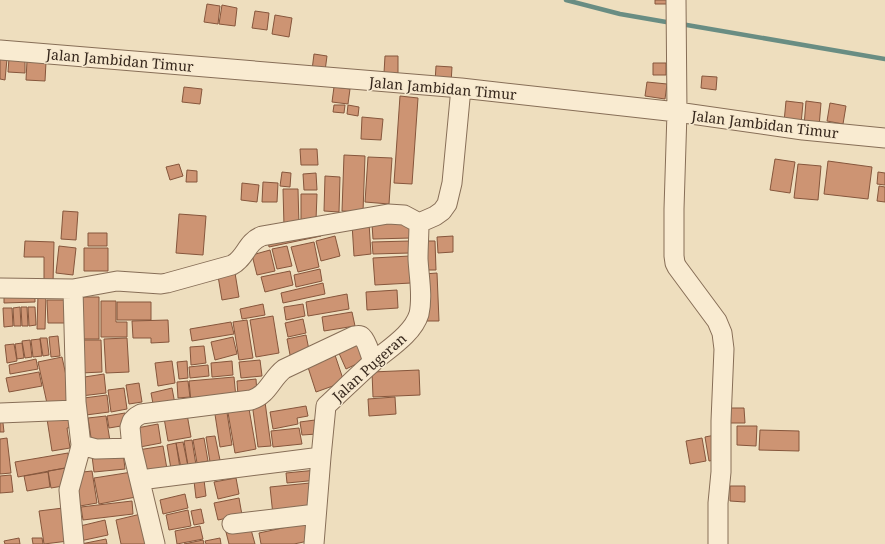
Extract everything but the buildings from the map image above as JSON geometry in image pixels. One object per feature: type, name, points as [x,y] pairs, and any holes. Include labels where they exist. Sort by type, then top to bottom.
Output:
[{"type":"street","points":[[676,14],[677,112],[674,256],[677,267],[717,321],[722,333],[724,344],[721,472],[718,503],[718,544]]},
{"type":"street","name":"Jalan Jambidan Timur","points":[[0,50],[461,88],[677,112],[803,130],[885,138]]},
{"type":"street","points":[[0,288],[73,289],[117,281],[161,284],[236,263],[240,260],[252,242],[262,236],[388,214],[404,215],[419,223],[435,216],[442,211],[447,204],[452,183],[461,88]]},
{"type":"street","name":"Jalan Pugeran","points":[[314,544],[326,406],[373,362],[404,336],[414,325],[418,315],[421,285],[418,260],[419,223]]},
{"type":"street","points":[[73,289],[76,410],[81,445],[69,490],[74,544]]},
{"type":"street","points":[[155,544],[132,448],[130,427],[132,421],[136,417],[141,414],[251,400],[264,393],[279,373],[284,369],[354,336],[359,335],[363,337],[373,362]]},
{"type":"street","points":[[0,413],[76,410]]},
{"type":"street","points":[[81,445],[96,449],[132,448]]},
{"type":"street","points":[[140,480],[321,457]]},
{"type":"street","points":[[232,524],[316,514]]},
{"type":"waterway","points":[[566,0],[620,14],[672,23]]},
{"type":"waterway","points":[[681,24],[885,59]]}]
